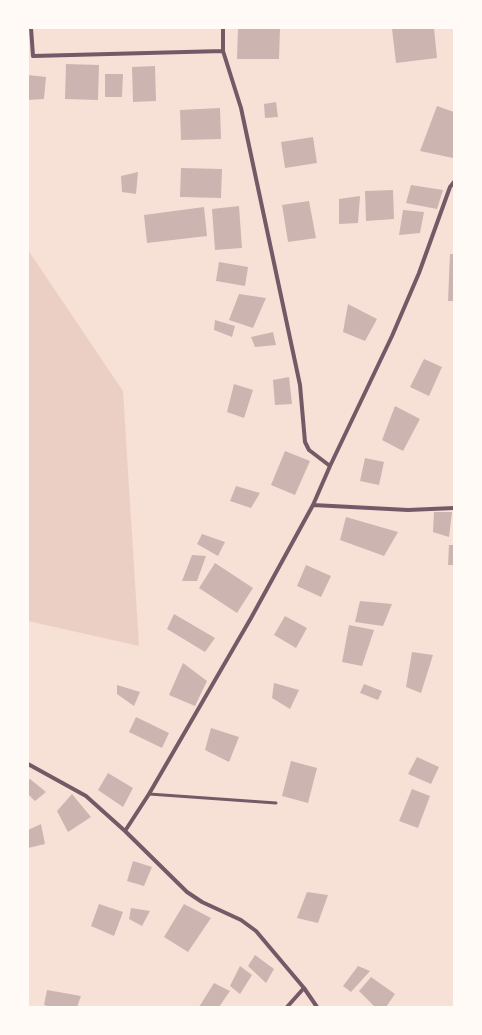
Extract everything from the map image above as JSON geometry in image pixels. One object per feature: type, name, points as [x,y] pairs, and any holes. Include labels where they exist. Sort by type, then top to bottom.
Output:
[{"type":"street","points":[[31,28],[33,56],[223,51]]},
{"type":"street","points":[[223,28],[223,51],[241,108],[300,385],[305,442],[309,450],[330,466]]},
{"type":"street","points":[[125,830],[149,794],[251,618],[313,505],[392,336],[419,273],[450,188],[454,182]]},
{"type":"street","points":[[313,505],[408,510],[454,508]]},
{"type":"street","points":[[28,764],[86,796],[125,830],[187,892],[202,902],[241,920],[256,931],[318,1007]]},
{"type":"street","points":[[287,1007],[304,988]]},
{"type":"lane","points":[[149,794],[276,803]]},
{"type":"shaded area","points":[[28,250],[123,391],[139,646],[28,621]]},
{"type":"building","points":[[238,28],[280,28],[279,59],[237,59]]},
{"type":"building","points":[[434,28],[437,58],[396,63],[392,29]]},
{"type":"building","points":[[66,64],[99,65],[98,100],[65,99]]},
{"type":"building","points":[[155,66],[156,101],[133,102],[132,67]]},
{"type":"building","points":[[105,74],[123,74],[122,97],[105,97]]},
{"type":"building","points":[[28,75],[46,77],[44,99],[28,100]]},
{"type":"building","points":[[276,102],[278,117],[265,118],[264,104]]},
{"type":"building","points":[[437,106],[454,112],[453,158],[420,151]]},
{"type":"building","points":[[220,108],[221,139],[181,140],[180,110]]},
{"type":"building","points":[[313,137],[317,163],[285,168],[281,142]]},
{"type":"building","points":[[181,168],[222,169],[221,198],[180,197]]},
{"type":"building","points":[[138,172],[136,194],[122,192],[121,176]]},
{"type":"building","points":[[411,185],[443,190],[437,209],[406,203]]},
{"type":"building","points":[[393,190],[394,219],[366,221],[365,191]]},
{"type":"building","points":[[360,196],[358,223],[339,224],[339,199]]},
{"type":"building","points":[[309,201],[316,238],[288,242],[282,205]]},
{"type":"building","points":[[239,206],[242,248],[215,250],[212,209]]},
{"type":"building","points":[[204,207],[207,236],[147,243],[144,215]]},
{"type":"building","points":[[403,210],[424,212],[420,233],[399,235]]},
{"type":"building","points":[[450,254],[454,254],[454,301],[448,301]]},
{"type":"building","points":[[219,262],[248,267],[245,286],[216,281]]},
{"type":"building","points":[[239,294],[266,298],[253,328],[229,320]]},
{"type":"building","points":[[348,304],[377,319],[365,341],[343,332]]},
{"type":"building","points":[[215,320],[235,326],[232,337],[214,330]]},
{"type":"building","points":[[273,332],[276,345],[255,347],[251,337]]},
{"type":"building","points":[[424,359],[442,367],[429,396],[410,387]]},
{"type":"building","points":[[289,377],[292,404],[275,405],[273,380]]},
{"type":"building","points":[[234,384],[253,390],[244,418],[227,412]]},
{"type":"building","points":[[395,406],[420,419],[403,451],[382,440]]},
{"type":"building","points":[[285,451],[310,461],[295,495],[271,485]]},
{"type":"building","points":[[365,458],[384,462],[379,485],[360,481]]},
{"type":"building","points":[[236,486],[260,493],[251,508],[230,501]]},
{"type":"building","points":[[434,512],[452,512],[449,537],[433,532]]},
{"type":"building","points":[[346,517],[398,532],[384,556],[340,540]]},
{"type":"building","points":[[202,534],[225,542],[218,556],[197,544]]},
{"type":"building","points":[[449,545],[454,545],[454,565],[448,565]]},
{"type":"building","points":[[192,555],[206,556],[197,581],[182,581]]},
{"type":"building","points":[[215,563],[253,588],[237,613],[199,588]]},
{"type":"building","points":[[306,565],[331,576],[321,597],[297,586]]},
{"type":"building","points":[[360,601],[392,604],[383,626],[355,622]]},
{"type":"building","points":[[174,614],[215,638],[205,652],[167,629]]},
{"type":"building","points":[[285,616],[307,628],[296,648],[274,635]]},
{"type":"building","points":[[349,625],[374,630],[362,666],[342,662]]},
{"type":"building","points":[[412,652],[433,655],[421,693],[406,687]]},
{"type":"building","points":[[183,663],[207,681],[195,706],[169,695]]},
{"type":"building","points":[[274,683],[299,690],[290,709],[272,698]]},
{"type":"building","points":[[364,684],[382,691],[378,700],[360,693]]},
{"type":"building","points":[[117,685],[140,692],[134,706],[117,694]]},
{"type":"building","points":[[136,717],[169,733],[162,748],[129,732]]},
{"type":"building","points":[[211,728],[239,737],[229,762],[205,750]]},
{"type":"building","points":[[417,757],[439,767],[431,784],[408,774]]},
{"type":"building","points":[[291,761],[317,768],[308,803],[282,796]]},
{"type":"building","points":[[108,773],[133,788],[123,807],[98,790]]},
{"type":"building","points":[[30,779],[46,792],[35,801],[28,794],[28,780]]},
{"type":"building","points":[[412,789],[430,796],[418,828],[399,821]]},
{"type":"building","points":[[72,794],[91,817],[68,832],[57,811]]},
{"type":"building","points":[[41,824],[45,844],[28,848],[28,830]]},
{"type":"building","points":[[133,861],[152,867],[144,886],[127,881]]},
{"type":"building","points":[[307,892],[328,895],[318,923],[297,918]]},
{"type":"building","points":[[99,904],[123,912],[114,936],[91,926]]},
{"type":"building","points":[[184,904],[211,918],[188,952],[164,937]]},
{"type":"building","points":[[131,908],[150,911],[142,926],[129,919]]},
{"type":"building","points":[[255,955],[274,969],[266,983],[248,966]]},
{"type":"building","points":[[240,966],[252,975],[240,994],[230,986]]},
{"type":"building","points":[[358,966],[370,971],[351,992],[343,986]]},
{"type":"building","points":[[371,977],[395,994],[386,1007],[375,1007],[359,991]]},
{"type":"building","points":[[214,983],[230,991],[219,1007],[199,1007]]},
{"type":"building","points":[[47,990],[81,996],[77,1007],[51,1007],[44,1005]]}]
